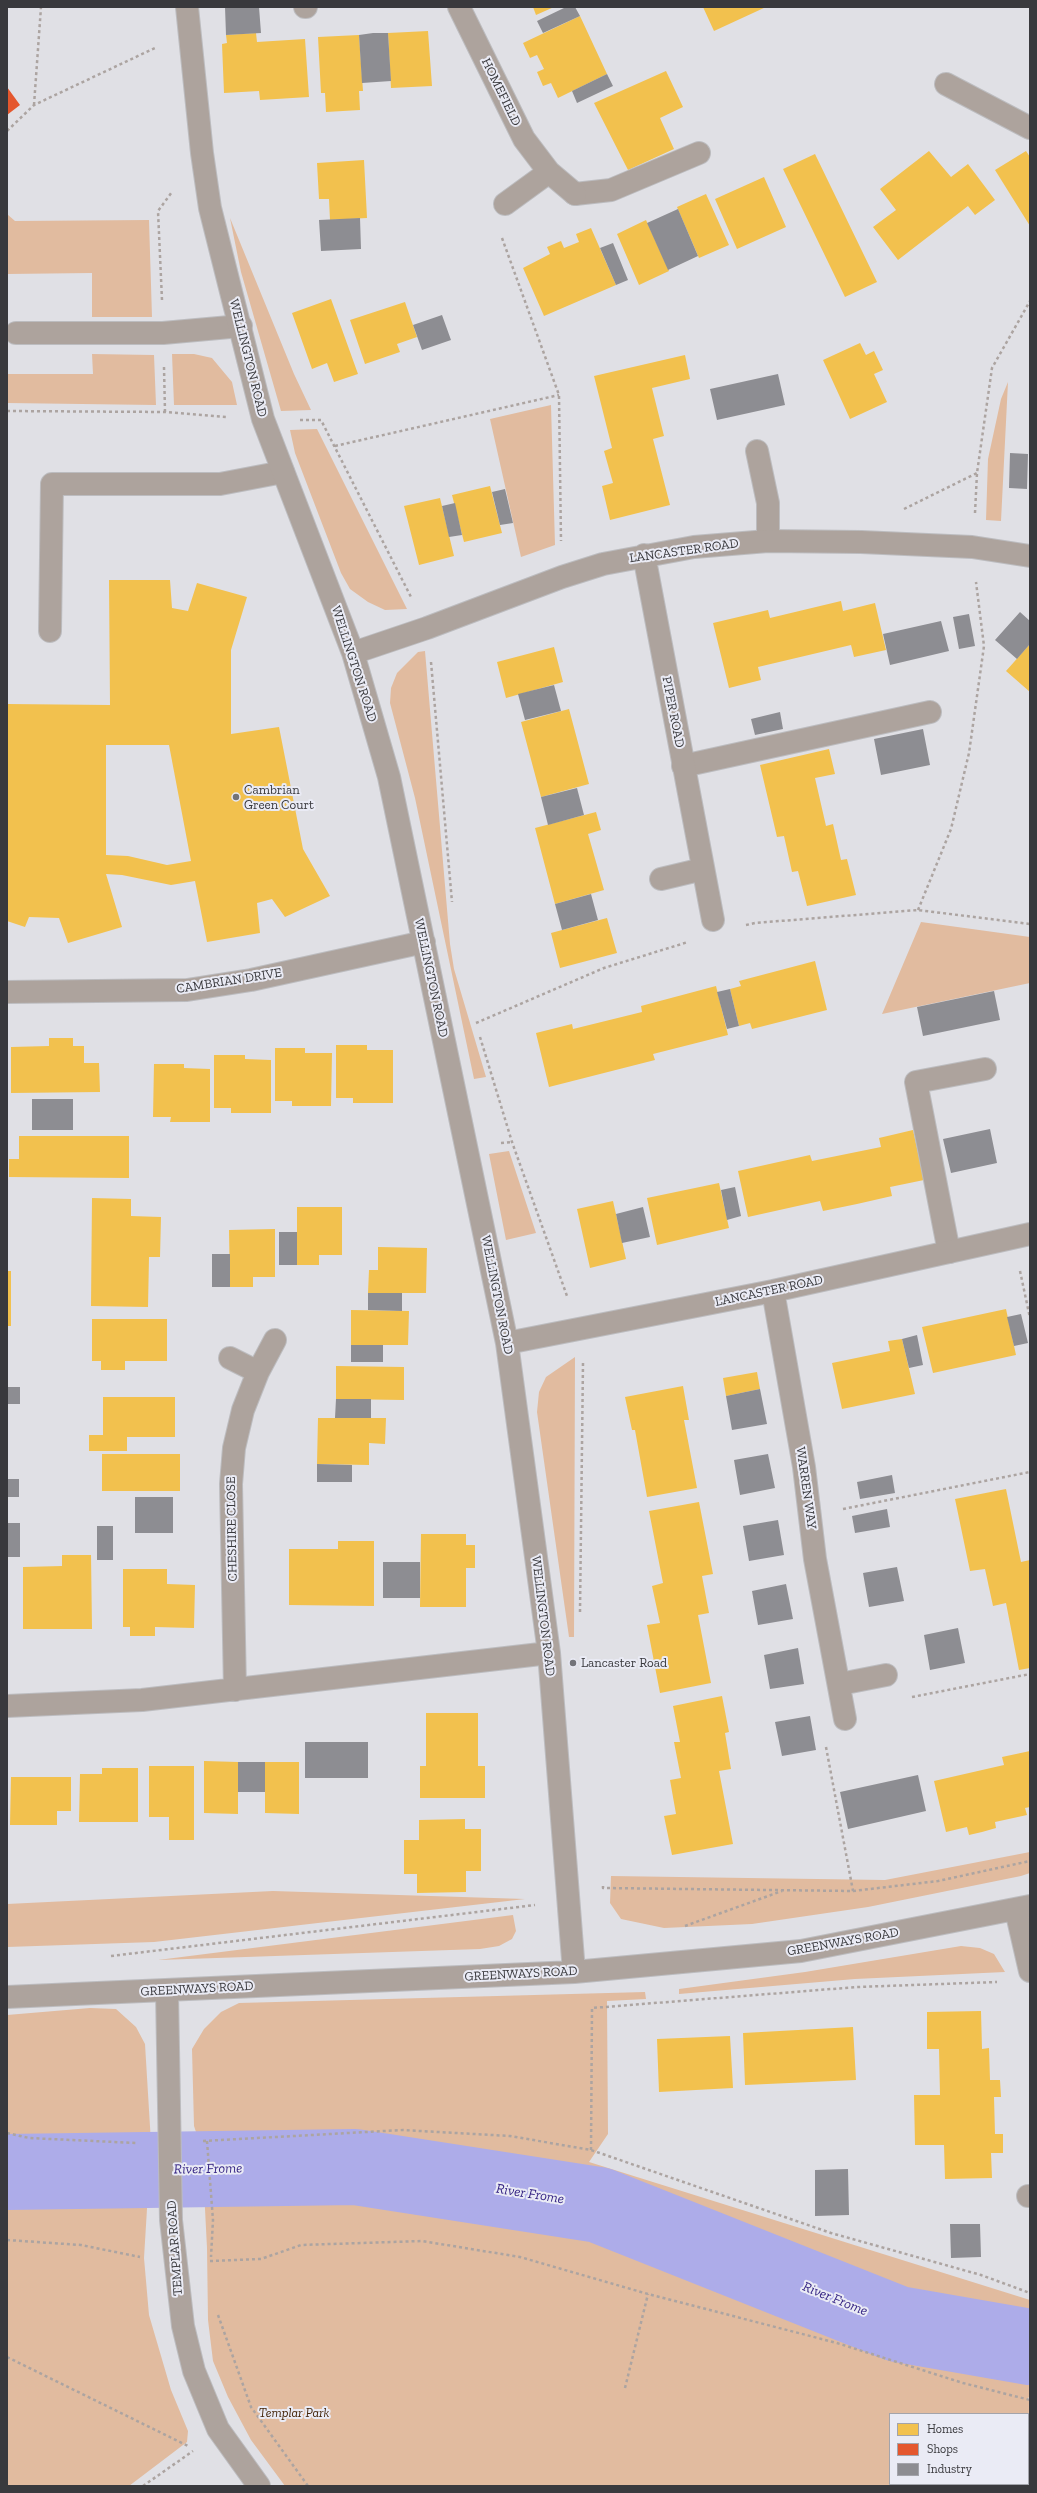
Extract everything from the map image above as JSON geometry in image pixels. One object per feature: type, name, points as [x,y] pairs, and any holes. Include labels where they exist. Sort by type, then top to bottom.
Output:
[{"type":"street","name":"WELLINGTON ROAD","points":[[187,7],[202,153],[210,208],[241,326],[263,420],[353,653],[390,777],[507,1344],[549,1653],[574,1972]]},
{"type":"street","name":"HOMEFIELD","points":[[459,7],[524,139],[549,172],[575,194],[611,190],[699,153]]},
{"type":"street","points":[[946,84],[1030,128]]},
{"type":"street","points":[[505,204],[549,172]]},
{"type":"street","points":[[16,333],[163,333],[241,326]]},
{"type":"street","points":[[757,450],[768,504],[768,541]]},
{"type":"street","points":[[50,631],[52,484],[220,484],[283,472]]},
{"type":"street","name":"LANCASTER ROAD","points":[[353,653],[427,628],[562,577],[644,555],[728,542],[861,542],[972,547],[1030,556]]},
{"type":"street","name":"PIPER ROAD","points":[[644,555],[713,920]]},
{"type":"street","points":[[683,766],[930,712]]},
{"type":"street","points":[[661,879],[703,869]]},
{"type":"street","name":"CAMBRIAN DRIVE","points":[[7,992],[187,990],[251,980],[424,942]]},
{"type":"street","points":[[949,1252],[916,1082],[985,1069]]},
{"type":"street","name":"LANCASTER ROAD","points":[[507,1344],[579,1331],[773,1291],[1022,1236]]},
{"type":"street","name":"WARREN WAY","points":[[773,1291],[811,1515],[816,1560],[840,1684],[845,1719]]},
{"type":"street","name":"CHESHIRE CLOSE","points":[[235,1690],[231,1484],[234,1448],[243,1410],[258,1372],[275,1340]]},
{"type":"street","points":[[230,1358],[258,1372]]},
{"type":"street","points":[[7,1706],[142,1700],[549,1653]]},
{"type":"street","points":[[840,1684],[886,1674]]},
{"type":"street","points":[[1023,1908],[1030,1971]]},
{"type":"street","name":"GREENWAYS ROAD","points":[[7,1997],[574,1972],[801,1951],[1023,1908]]},
{"type":"street","name":"TEMPLAR ROAD","points":[[167,1991],[171,2143],[171,2220],[183,2326],[194,2371],[218,2429],[259,2486]]},
{"type":"path","points":[[34,105],[41,7]]},
{"type":"path","points":[[7,131],[34,105],[189,32]]},
{"type":"path","points":[[165,412],[158,210],[202,153]]},
{"type":"path","points":[[505,204],[502,238],[559,395],[562,577]]},
{"type":"path","points":[[918,910],[952,829],[969,753],[984,646],[972,547],[977,473],[992,368],[1030,301]]},
{"type":"path","points":[[335,446],[559,395]]},
{"type":"path","points":[[7,411],[165,412],[263,420],[321,420],[427,628],[452,905]]},
{"type":"path","points":[[903,510],[977,473]]},
{"type":"path","points":[[476,1023],[604,968],[701,938],[713,920],[731,930],[755,923],[918,910],[1030,924]]},
{"type":"path","points":[[474,1016],[512,1142],[579,1331],[583,1354],[580,1615]]},
{"type":"path","points":[[1022,1236],[1030,1318]]},
{"type":"path","points":[[811,1515],[1030,1472]]},
{"type":"path","points":[[886,1674],[911,1697],[1030,1674]]},
{"type":"path","points":[[845,1719],[826,1748],[853,1891]]},
{"type":"path","points":[[603,1880],[603,1888],[853,1891],[938,1881],[1030,1861]]},
{"type":"path","points":[[109,1956],[518,1909],[569,1898]]},
{"type":"path","points":[[592,2150],[592,2008],[857,1987],[1003,1980]]},
{"type":"path","points":[[7,2134],[29,2138],[171,2143],[403,2130],[510,2136],[592,2150],[831,2233],[981,2275],[1030,2293]]},
{"type":"path","points":[[207,2141],[212,2220],[212,2269]]},
{"type":"path","points":[[7,2240],[81,2245],[175,2264],[261,2259],[301,2245],[422,2241],[520,2257],[648,2294],[837,2343],[963,2382],[1030,2400]]},
{"type":"path","points":[[625,2388],[648,2294]]},
{"type":"path","points":[[215,2307],[251,2407],[308,2486]]},
{"type":"path","points":[[7,2357],[195,2450],[143,2486]]},
{"type":"green space","points":[[7,214],[15,221],[149,220],[152,317],[92,317],[92,273],[7,274]]},
{"type":"green space","points":[[230,218],[294,374],[311,410],[281,411],[241,272]]},
{"type":"green space","points":[[92,354],[154,355],[156,405],[7,403],[7,374],[93,374]]},
{"type":"green space","points":[[172,354],[194,354],[212,358],[232,382],[237,405],[174,405]]},
{"type":"green space","points":[[1008,382],[1001,521],[986,520],[988,459],[1001,399]]},
{"type":"green space","points":[[551,405],[555,545],[521,557],[490,419]]},
{"type":"green space","points":[[317,429],[407,609],[385,610],[368,602],[350,589],[341,573],[295,453],[290,430]]},
{"type":"green space","points":[[425,651],[450,944],[454,969],[486,1077],[474,1079],[415,798],[390,703],[391,688],[397,673],[418,652]]},
{"type":"green space","points":[[921,922],[1030,937],[1030,983],[882,1014]]},
{"type":"green space","points":[[509,1151],[536,1233],[506,1240],[489,1154]]},
{"type":"green space","points":[[575,1357],[574,1637],[569,1637],[537,1412],[539,1392],[546,1377]]},
{"type":"green space","points":[[1030,1852],[1030,1873],[1021,1876],[868,1907],[752,1924],[664,1928],[621,1919],[610,1903],[611,1876],[885,1880]]},
{"type":"green space","points":[[273,1891],[525,1899],[154,1942],[7,1947],[7,1904]]},
{"type":"green space","points":[[513,1915],[516,1931],[512,1939],[499,1946],[480,1949],[158,1960]]},
{"type":"green space","points":[[961,1946],[980,1948],[994,1954],[1005,1972],[855,1979],[679,1994],[679,1989],[805,1972]]},
{"type":"green space","name":"Templar Park","points":[[645,1992],[646,1999],[607,2001],[608,2134],[589,2162],[1030,2300],[1030,2396],[1027,2399],[1030,2400],[1030,2486],[285,2486],[251,2440],[228,2397],[213,2361],[208,2320],[207,2248],[202,2150],[194,2126],[192,2049],[204,2029],[221,2012],[239,2003]]},
{"type":"green space","points":[[90,2008],[116,2009],[136,2027],[145,2044],[151,2143],[144,2258],[149,2315],[171,2390],[188,2431],[187,2442],[129,2486],[7,2486],[7,2015]]},
{"type":"building: Homes","points":[[533,7],[554,7],[536,15]]},
{"type":"building: Homes","points":[[703,7],[766,7],[714,31]]},
{"type":"building: Homes","points":[[580,16],[607,74],[558,98],[551,83],[543,86],[537,72],[544,69],[537,55],[530,58],[523,43]]},
{"type":"building: Homes","points":[[428,31],[432,86],[391,88],[388,33]]},
{"type":"building: Homes","points":[[256,33],[257,42],[305,39],[309,97],[260,100],[259,91],[224,93],[222,44],[227,43],[226,35]]},
{"type":"building: Homes","points":[[359,35],[363,91],[359,91],[360,110],[326,112],[325,93],[321,93],[318,37]]},
{"type":"building: Homes","points":[[666,71],[683,107],[660,118],[674,149],[628,170],[594,103]]},
{"type":"building: Homes","points":[[929,151],[951,177],[968,164],[995,200],[975,215],[968,206],[898,260],[873,227],[896,210],[880,189]]},
{"type":"building: Homes","points":[[1026,151],[1030,157],[1030,226],[995,170]]},
{"type":"building: Homes","points":[[815,154],[877,282],[845,297],[783,169]]},
{"type":"building: Homes","points":[[364,160],[367,218],[330,220],[329,199],[319,199],[317,163]]},
{"type":"building: Homes","points":[[764,177],[786,227],[737,249],[715,199]]},
{"type":"building: Homes","points":[[706,194],[729,245],[699,258],[677,207]]},
{"type":"building: Homes","points":[[646,220],[669,271],[639,285],[617,234]]},
{"type":"building: Homes","points":[[591,228],[616,285],[544,316],[523,268],[550,254],[547,247],[561,241],[564,248],[579,242],[576,234]]},
{"type":"building: Homes","points":[[331,299],[358,374],[334,382],[327,363],[312,369],[292,313]]},
{"type":"building: Homes","points":[[405,302],[417,337],[397,344],[400,352],[365,364],[350,320]]},
{"type":"building: Homes","points":[[860,343],[866,355],[874,351],[883,370],[874,374],[887,402],[850,419],[823,360]]},
{"type":"building: Homes","points":[[685,355],[690,379],[652,388],[664,436],[653,439],[670,505],[610,520],[602,486],[613,483],[604,451],[612,448],[594,376]]},
{"type":"building: Homes","points":[[490,486],[502,533],[464,542],[452,495]]},
{"type":"building: Homes","points":[[440,498],[454,556],[419,565],[404,506]]},
{"type":"building: Homes","name":"Cambrian Green Court","points":[[109,580],[170,580],[172,608],[188,611],[197,583],[247,597],[231,650],[231,734],[279,727],[303,849],[330,896],[285,917],[272,899],[257,903],[260,933],[207,942],[195,881],[171,885],[122,875],[106,874],[122,927],[68,943],[59,918],[29,917],[25,927],[7,921],[7,704],[110,705]],"holes":[[[106,745],[169,745],[191,861],[167,865],[128,856],[106,855]]]},
{"type":"building: Homes","points":[[841,601],[843,611],[875,603],[886,650],[854,657],[851,645],[758,667],[761,680],[729,688],[713,623],[768,610],[770,618]]},
{"type":"building: Homes","points":[[1030,644],[1030,692],[1006,671]]},
{"type":"building: Homes","points":[[554,647],[563,682],[506,698],[497,662]]},
{"type":"building: Homes","points":[[569,709],[589,784],[541,797],[521,722]]},
{"type":"building: Homes","points":[[829,749],[835,774],[815,778],[826,826],[833,824],[841,860],[847,859],[856,895],[807,906],[798,871],[792,872],[784,836],[777,837],[760,765]]},
{"type":"building: Homes","points":[[596,812],[601,830],[588,834],[604,890],[555,904],[535,828]]},
{"type":"building: Homes","points":[[607,918],[617,953],[560,968],[551,933]]},
{"type":"building: Homes","points":[[815,961],[827,1010],[752,1029],[750,1023],[739,1026],[730,989],[741,986],[739,981]]},
{"type":"building: Homes","points":[[716,986],[728,1035],[653,1054],[655,1060],[549,1087],[536,1033],[572,1024],[573,1029],[642,1012],[641,1006]]},
{"type":"building: Homes","points":[[49,1038],[73,1038],[73,1046],[84,1046],[84,1063],[99,1063],[100,1092],[11,1093],[11,1047],[49,1046]]},
{"type":"building: Homes","points":[[336,1045],[367,1045],[367,1050],[393,1050],[393,1103],[353,1103],[353,1098],[336,1098]]},
{"type":"building: Homes","points":[[275,1048],[305,1048],[305,1053],[332,1053],[331,1106],[292,1106],[292,1101],[275,1101]]},
{"type":"building: Homes","points":[[214,1055],[245,1055],[245,1059],[271,1060],[271,1113],[231,1113],[231,1108],[214,1108]]},
{"type":"building: Homes","points":[[154,1064],[184,1064],[184,1068],[210,1069],[210,1122],[170,1122],[171,1117],[153,1117]]},
{"type":"building: Homes","points":[[913,1130],[924,1180],[890,1187],[892,1196],[857,1204],[823,1211],[820,1201],[748,1217],[738,1171],[810,1155],[812,1161],[881,1147],[879,1138]]},
{"type":"building: Homes","points":[[19,1136],[129,1136],[129,1178],[9,1177],[9,1159],[19,1159]]},
{"type":"building: Homes","points":[[719,1183],[729,1228],[657,1245],[647,1198]]},
{"type":"building: Homes","points":[[92,1198],[131,1199],[131,1216],[161,1217],[160,1257],[149,1257],[148,1307],[91,1306]]},
{"type":"building: Homes","points":[[613,1201],[626,1259],[590,1268],[577,1209]]},
{"type":"building: Homes","points":[[297,1207],[342,1207],[342,1255],[319,1255],[319,1265],[297,1265]]},
{"type":"building: Homes","points":[[275,1229],[275,1277],[253,1277],[253,1287],[230,1287],[229,1230]]},
{"type":"building: Homes","points":[[378,1247],[427,1248],[426,1293],[368,1293],[369,1270],[378,1270]]},
{"type":"building: Homes","points":[[7,1271],[11,1271],[11,1326],[7,1326]]},
{"type":"building: Homes","points":[[1006,1309],[1016,1355],[933,1373],[922,1327]]},
{"type":"building: Homes","points":[[351,1310],[409,1311],[408,1345],[351,1345]]},
{"type":"building: Homes","points":[[92,1319],[167,1319],[167,1361],[125,1361],[125,1370],[101,1370],[101,1361],[92,1361]]},
{"type":"building: Homes","points":[[902,1339],[915,1394],[842,1409],[832,1363],[890,1351],[888,1341]]},
{"type":"building: Homes","points":[[336,1366],[404,1367],[404,1400],[336,1399]]},
{"type":"building: Homes","points":[[757,1372],[760,1389],[726,1396],[723,1378]]},
{"type":"building: Homes","points":[[683,1386],[689,1420],[684,1420],[697,1488],[647,1497],[635,1430],[632,1430],[625,1397]]},
{"type":"building: Homes","points":[[103,1397],[175,1397],[175,1437],[127,1437],[127,1451],[89,1451],[89,1435],[103,1435]]},
{"type":"building: Homes","points":[[318,1418],[386,1418],[385,1444],[369,1443],[369,1465],[317,1464]]},
{"type":"building: Homes","points":[[102,1454],[180,1454],[180,1491],[102,1491]]},
{"type":"building: Homes","points":[[1006,1489],[1021,1562],[1030,1560],[1030,1668],[1019,1670],[1006,1603],[993,1606],[985,1569],[970,1571],[955,1499]]},
{"type":"building: Homes","points":[[699,1502],[713,1574],[702,1576],[709,1613],[698,1615],[711,1683],[660,1693],[647,1625],[660,1623],[652,1586],[663,1583],[649,1511]]},
{"type":"building: Homes","points":[[421,1534],[466,1534],[466,1545],[475,1545],[475,1568],[466,1568],[466,1607],[420,1607]]},
{"type":"building: Homes","points":[[338,1541],[374,1541],[374,1606],[289,1605],[289,1549],[338,1549]]},
{"type":"building: Homes","points":[[62,1555],[91,1555],[92,1629],[23,1629],[23,1567],[62,1566]]},
{"type":"building: Homes","points":[[123,1569],[167,1569],[167,1584],[195,1585],[194,1628],[155,1627],[155,1636],[130,1636],[130,1627],[123,1627]]},
{"type":"building: Homes","points":[[722,1696],[729,1732],[725,1733],[731,1769],[719,1771],[733,1844],[672,1855],[664,1816],[676,1814],[670,1780],[681,1778],[674,1742],[680,1742],[673,1706]]},
{"type":"building: Homes","points":[[426,1713],[478,1713],[478,1766],[485,1766],[485,1798],[420,1798],[420,1766],[426,1766]]},
{"type":"building: Homes","points":[[1030,1751],[1030,1807],[1025,1808],[1027,1815],[995,1822],[996,1828],[969,1835],[967,1827],[946,1832],[934,1781],[1004,1765],[1002,1757]]},
{"type":"building: Homes","points":[[204,1761],[238,1762],[238,1814],[204,1813]]},
{"type":"building: Homes","points":[[265,1762],[299,1762],[299,1814],[265,1813]]},
{"type":"building: Homes","points":[[149,1766],[194,1766],[194,1840],[169,1840],[169,1817],[149,1817]]},
{"type":"building: Homes","points":[[102,1768],[138,1768],[138,1822],[79,1822],[80,1774],[102,1774]]},
{"type":"building: Homes","points":[[11,1777],[71,1777],[71,1811],[57,1811],[57,1825],[10,1825]]},
{"type":"building: Homes","points":[[465,1819],[465,1829],[481,1829],[481,1871],[466,1871],[466,1892],[417,1893],[417,1874],[404,1874],[404,1840],[419,1840],[419,1820]]},
{"type":"building: Homes","points":[[981,2011],[982,2049],[989,2048],[990,2080],[1000,2080],[1001,2097],[994,2097],[995,2134],[1003,2134],[1003,2153],[991,2153],[992,2178],[945,2179],[944,2145],[915,2145],[914,2095],[940,2095],[939,2049],[927,2049],[927,2012]]},
{"type":"building: Homes","points":[[853,2027],[856,2080],[745,2085],[743,2033]]},
{"type":"building: Homes","points":[[730,2036],[733,2088],[659,2092],[657,2039]]},
{"type":"building: Shops","points":[[7,87],[20,105],[7,115]]},
{"type":"building: Industry","points":[[225,7],[259,7],[261,33],[226,35]]},
{"type":"building: Industry","points":[[566,7],[575,7],[580,16],[543,33],[537,21]]},
{"type":"building: Industry","points":[[388,33],[391,81],[362,83],[359,35]]},
{"type":"building: Industry","points":[[607,74],[613,86],[577,103],[572,91]]},
{"type":"building: Industry","points":[[678,209],[698,256],[668,270],[647,223]]},
{"type":"building: Industry","points":[[360,218],[361,249],[321,251],[319,220]]},
{"type":"building: Industry","points":[[613,243],[628,280],[616,285],[600,248]]},
{"type":"building: Industry","points":[[442,315],[451,340],[422,350],[413,325]]},
{"type":"building: Industry","points":[[778,374],[785,405],[717,420],[710,389]]},
{"type":"building: Industry","points":[[1010,453],[1028,454],[1027,489],[1009,488]]},
{"type":"building: Industry","points":[[505,489],[513,523],[500,525],[492,492]]},
{"type":"building: Industry","points":[[455,503],[462,535],[449,537],[442,506]]},
{"type":"building: Industry","points":[[1020,612],[1030,621],[1030,644],[1017,659],[995,640]]},
{"type":"building: Industry","points":[[969,614],[975,646],[959,649],[953,617]]},
{"type":"building: Industry","points":[[941,621],[949,651],[890,665],[883,634]]},
{"type":"building: Industry","points":[[554,685],[561,711],[525,720],[518,694]]},
{"type":"building: Industry","points":[[780,712],[783,729],[755,735],[751,719]]},
{"type":"building: Industry","points":[[923,729],[930,765],[881,775],[874,739]]},
{"type":"building: Industry","points":[[577,788],[584,815],[548,825],[541,797]]},
{"type":"building: Industry","points":[[591,894],[598,920],[562,930],[555,904]]},
{"type":"building: Industry","points":[[730,989],[739,1026],[727,1029],[717,992]]},
{"type":"building: Industry","points":[[994,991],[1000,1020],[923,1036],[917,1007]]},
{"type":"building: Industry","points":[[32,1099],[73,1099],[73,1130],[32,1130]]},
{"type":"building: Industry","points":[[990,1129],[997,1163],[951,1173],[943,1139]]},
{"type":"building: Industry","points":[[735,1187],[741,1216],[727,1220],[721,1190]]},
{"type":"building: Industry","points":[[643,1207],[650,1237],[622,1243],[616,1214]]},
{"type":"building: Industry","points":[[279,1232],[297,1232],[297,1265],[279,1265]]},
{"type":"building: Industry","points":[[212,1254],[230,1254],[230,1287],[212,1287]]},
{"type":"building: Industry","points":[[368,1293],[402,1293],[402,1311],[368,1310]]},
{"type":"building: Industry","points":[[1021,1314],[1028,1343],[1014,1346],[1007,1317]]},
{"type":"building: Industry","points":[[917,1335],[923,1365],[909,1368],[902,1339]]},
{"type":"building: Industry","points":[[351,1345],[383,1345],[383,1362],[351,1362]]},
{"type":"building: Industry","points":[[7,1387],[20,1387],[20,1404],[7,1404]]},
{"type":"building: Industry","points":[[760,1389],[767,1424],[732,1430],[726,1396]]},
{"type":"building: Industry","points":[[336,1399],[371,1399],[371,1418],[335,1418]]},
{"type":"building: Industry","points":[[768,1454],[775,1488],[740,1495],[734,1460]]},
{"type":"building: Industry","points":[[317,1464],[352,1465],[352,1482],[317,1482]]},
{"type":"building: Industry","points":[[892,1475],[895,1493],[860,1499],[857,1482]]},
{"type":"building: Industry","points":[[7,1479],[19,1479],[19,1497],[7,1497]]},
{"type":"building: Industry","points":[[135,1497],[173,1497],[173,1533],[135,1533]]},
{"type":"building: Industry","points":[[887,1509],[890,1527],[855,1533],[852,1516]]},
{"type":"building: Industry","points":[[778,1520],[784,1555],[749,1561],[743,1526]]},
{"type":"building: Industry","points":[[7,1523],[20,1523],[20,1557],[7,1557]]},
{"type":"building: Industry","points":[[97,1526],[113,1526],[113,1560],[97,1560]]},
{"type":"building: Industry","points":[[383,1562],[420,1562],[420,1598],[383,1598]]},
{"type":"building: Industry","points":[[897,1567],[904,1601],[869,1607],[863,1573]]},
{"type":"building: Industry","points":[[786,1584],[793,1619],[758,1625],[752,1591]]},
{"type":"building: Industry","points":[[958,1628],[965,1663],[930,1670],[924,1635]]},
{"type":"building: Industry","points":[[798,1648],[804,1684],[770,1689],[764,1655]]},
{"type":"building: Industry","points":[[810,1716],[816,1750],[782,1756],[775,1722]]},
{"type":"building: Industry","points":[[305,1742],[368,1742],[368,1778],[305,1778]]},
{"type":"building: Industry","points":[[238,1762],[265,1762],[265,1792],[238,1792]]},
{"type":"building: Industry","points":[[918,1775],[926,1811],[848,1829],[840,1792]]},
{"type":"building: Industry","points":[[848,2169],[849,2215],[815,2216],[815,2170]]},
{"type":"building: Industry","points":[[950,2224],[980,2224],[981,2257],[951,2258]]},
{"type":"waterway","name":"River Frome","points":[[7,2172],[355,2167],[599,2205],[898,2324],[1030,2347]]},
{"type":"place","name":"Cambrian Green Court","points":[[236,797]]},
{"type":"place","name":"Lancaster Road","points":[[573,1663]]}]
